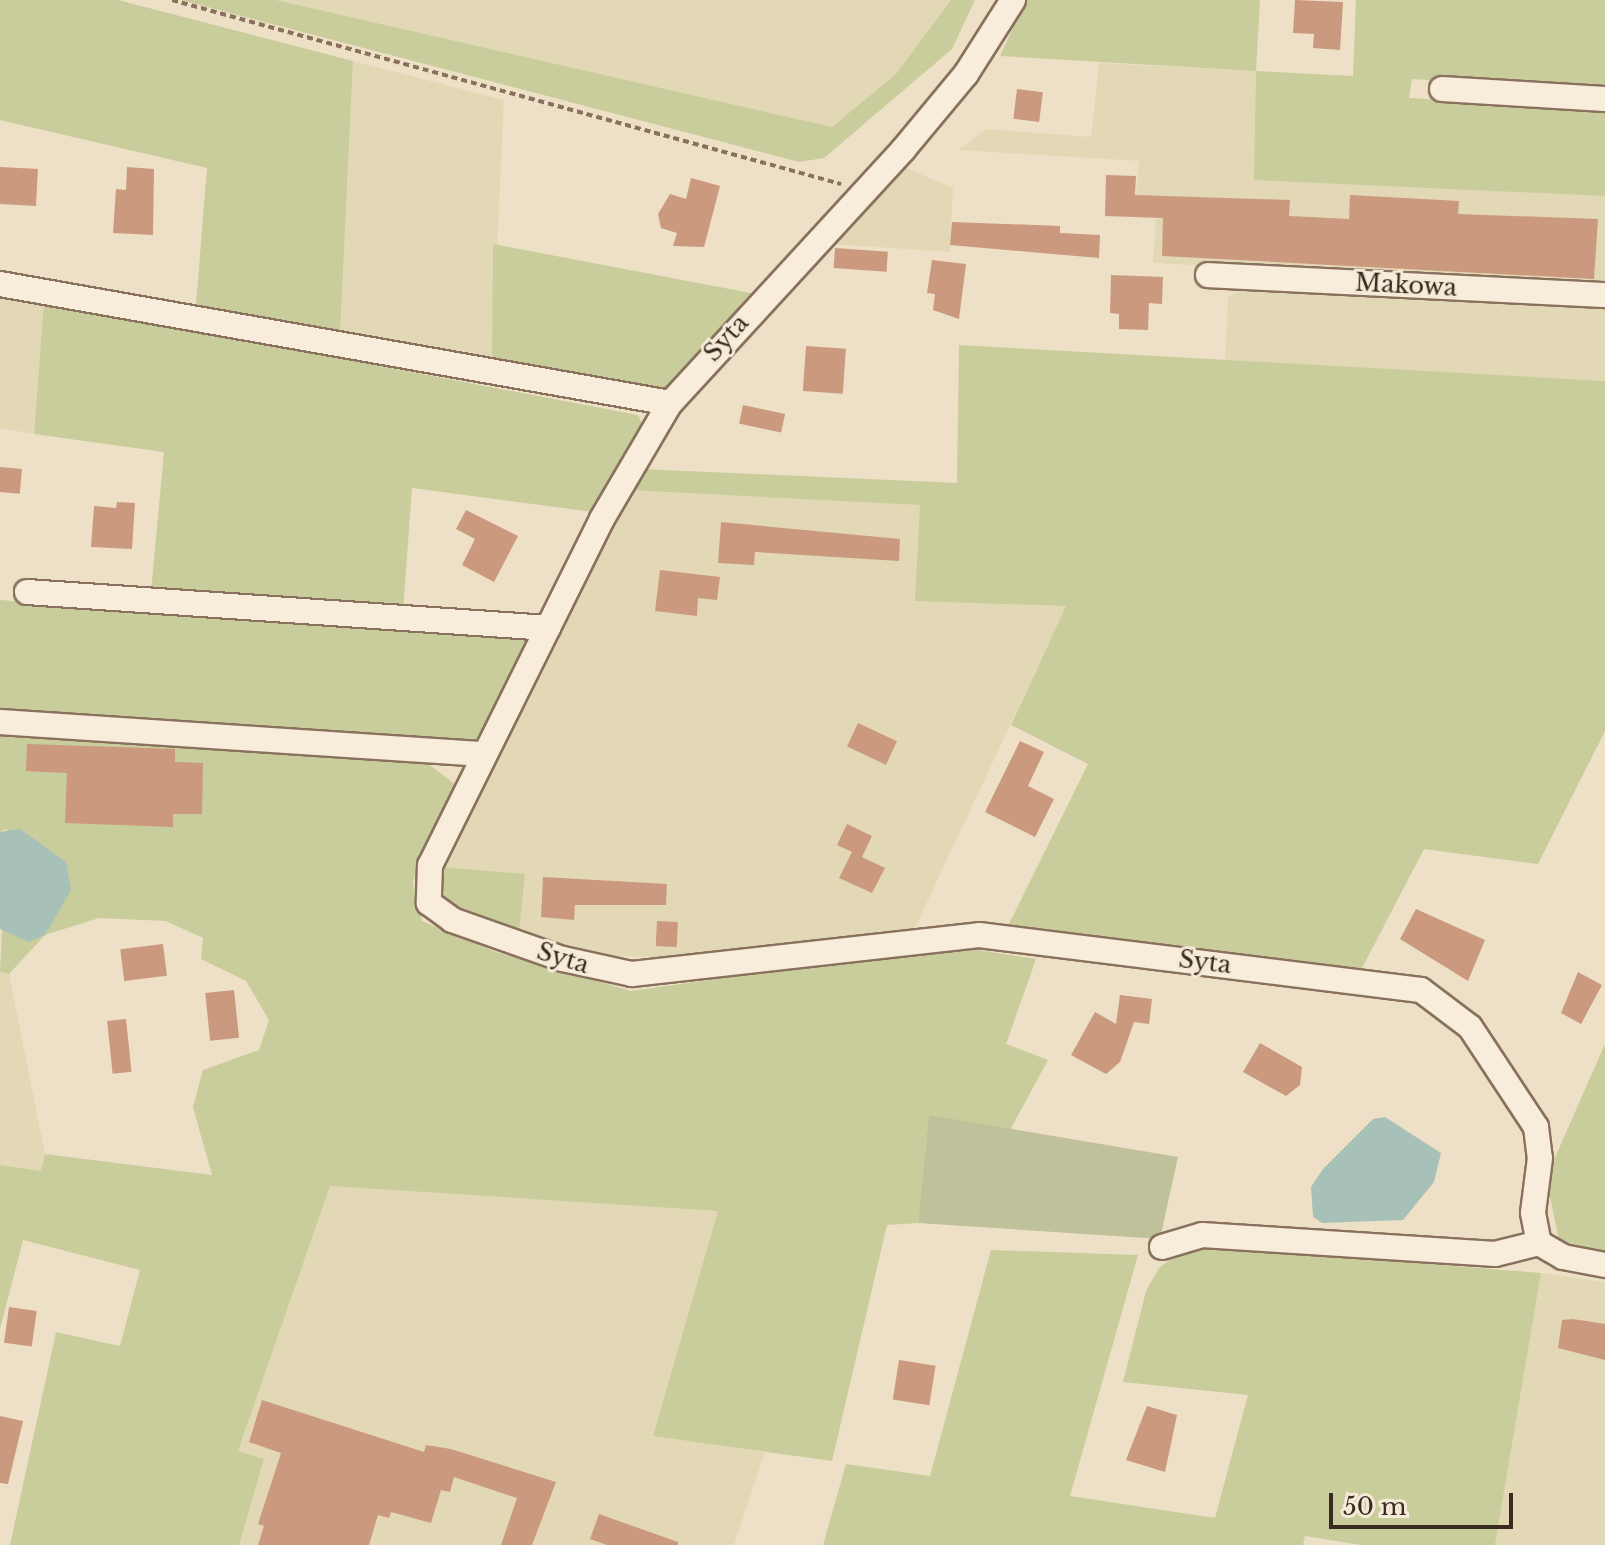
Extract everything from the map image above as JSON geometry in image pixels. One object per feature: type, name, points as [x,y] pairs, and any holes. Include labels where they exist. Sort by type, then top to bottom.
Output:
[{"type":"street","name":"Syta","points":[[1013,0],[966,74],[867,191],[670,403],[483,754],[430,865],[429,903],[452,920],[596,969],[660,974],[979,935],[1410,987],[1432,995],[1470,1027],[1536,1127],[1540,1158],[1533,1213],[1539,1243]]},
{"type":"street","points":[[1442,89],[1605,99]]},
{"type":"street","name":"Makowa","points":[[1208,275],[1605,295]]},
{"type":"street","points":[[0,284],[670,403]]},
{"type":"street","points":[[27,592],[548,628]]},
{"type":"street","points":[[0,722],[483,754]]},
{"type":"street","points":[[1162,1247],[1202,1235],[1495,1254],[1539,1243],[1563,1257],[1605,1265]]},
{"type":"path","points":[[172,0],[867,191]]},
{"type":"shaded area","points":[[276,0],[951,0],[896,74],[832,127]]},
{"type":"shaded area","points":[[353,61],[504,100],[492,362],[340,336]]},
{"type":"shaded area","points":[[1099,63],[1256,71],[1255,179],[1605,196],[1605,285],[1153,263],[1156,218],[1134,217],[1139,161],[958,150],[987,129],[1091,137]]},
{"type":"shaded area","points":[[904,167],[953,188],[950,252],[831,244]]},
{"type":"shaded area","points":[[1242,288],[1605,305],[1605,381],[1225,360],[1228,298]]},
{"type":"shaded area","points":[[0,298],[44,302],[34,434],[0,428]]},
{"type":"shaded area","points":[[628,490],[921,505],[916,600],[1066,606],[913,932],[685,958],[586,955],[519,932],[524,874],[443,867]]},
{"type":"shaded area","points":[[0,972],[9,974],[45,1154],[41,1171],[0,1165]]},
{"type":"shaded area","points":[[330,1186],[719,1211],[653,1435],[765,1452],[734,1545],[239,1545],[264,1459],[238,1451]]},
{"type":"shaded area","points":[[1541,1273],[1605,1282],[1605,1545],[1495,1545]]},
{"type":"green space","points":[[0,0],[118,0],[353,61],[340,336],[196,305],[207,168],[0,120]]},
{"type":"green space","points":[[181,0],[276,0],[832,127],[896,74],[951,0],[975,0],[952,49],[824,158],[799,162]]},
{"type":"green space","points":[[1026,0],[1260,0],[1256,71],[1000,56]]},
{"type":"green space","points":[[1356,0],[1605,0],[1605,91],[1412,79],[1409,98],[1605,110],[1605,196],[1254,180],[1256,71],[1353,76]]},
{"type":"green space","points":[[493,244],[756,294],[667,390],[492,362]]},
{"type":"green space","points":[[44,302],[638,415],[643,425],[593,512],[412,488],[403,610],[151,592],[164,452],[34,434]]},
{"type":"green space","points":[[959,345],[1605,381],[1605,731],[1538,864],[1424,849],[1361,970],[1005,932],[1088,764],[1011,725],[1066,606],[915,601],[920,505],[628,490],[641,469],[957,483]]},
{"type":"green space","points":[[0,600],[534,639],[481,739],[441,743],[0,712]]},
{"type":"green space","points":[[0,734],[427,763],[456,785],[422,849],[413,883],[422,921],[496,952],[631,991],[952,946],[1036,959],[1006,1044],[1048,1060],[1010,1130],[929,1116],[918,1223],[887,1225],[832,1461],[653,1436],[718,1211],[330,1186],[238,1451],[264,1459],[239,1545],[10,1545],[56,1332],[120,1346],[140,1270],[23,1240],[0,1329],[0,1165],[41,1171],[45,1154],[212,1175],[193,1107],[203,1070],[259,1050],[269,1020],[246,981],[201,959],[203,938],[166,921],[99,918],[45,935],[9,974],[0,972],[7,829],[0,832]]},
{"type":"green space","points":[[443,867],[525,874],[519,932],[465,914],[442,894]]},
{"type":"green space","points":[[1605,1044],[1605,1253],[1559,1240],[1546,1178]]},
{"type":"green space","points":[[929,1115],[1178,1157],[1160,1239],[918,1223]]},
{"type":"green space","points":[[1189,1245],[1541,1273],[1495,1545],[1361,1545],[1305,1536],[1303,1545],[823,1545],[846,1464],[930,1476],[991,1250],[1138,1255],[1070,1496],[1215,1518],[1248,1395],[1123,1382],[1146,1291],[1159,1268]]},
{"type":"water","points":[[20,829],[66,862],[71,890],[45,935],[29,942],[0,929],[0,832]]},
{"type":"water","points":[[1385,1117],[1441,1153],[1434,1182],[1403,1220],[1322,1223],[1313,1217],[1311,1187],[1323,1169],[1373,1119]]},
{"type":"building","points":[[1295,0],[1343,2],[1340,50],[1313,48],[1314,34],[1293,33]]},
{"type":"building","points":[[1017,89],[1043,92],[1039,122],[1013,119]]},
{"type":"building","points":[[0,167],[38,169],[36,206],[0,204]]},
{"type":"building","points":[[127,167],[154,169],[153,235],[113,233],[116,189],[126,190]]},
{"type":"building","points":[[1106,175],[1136,176],[1135,195],[1290,200],[1289,216],[1349,219],[1350,195],[1459,201],[1458,214],[1598,219],[1594,279],[1162,256],[1163,218],[1105,216]]},
{"type":"building","points":[[691,178],[720,186],[704,247],[673,246],[677,233],[661,228],[658,214],[670,194],[686,199]]},
{"type":"building","points":[[952,222],[1060,226],[1060,233],[1100,235],[1099,258],[950,245]]},
{"type":"building","points":[[835,248],[888,252],[886,272],[834,268]]},
{"type":"building","points":[[932,260],[966,264],[959,319],[933,310],[935,294],[927,293]]},
{"type":"building","points":[[1111,275],[1163,277],[1162,304],[1149,303],[1148,330],[1119,329],[1119,314],[1110,313]]},
{"type":"building","points":[[806,346],[846,349],[843,394],[803,391]]},
{"type":"building","points":[[743,405],[785,414],[781,433],[739,424]]},
{"type":"building","points":[[0,467],[22,469],[20,494],[0,492]]},
{"type":"building","points":[[117,502],[135,503],[132,549],[91,547],[94,506],[116,508]]},
{"type":"building","points":[[466,510],[518,536],[494,582],[462,565],[475,539],[456,529]]},
{"type":"building","points":[[721,522],[900,539],[899,561],[755,552],[754,565],[718,563]]},
{"type":"building","points":[[660,570],[720,577],[717,600],[698,598],[697,616],[655,611]]},
{"type":"building","points":[[858,723],[897,741],[886,765],[847,747]]},
{"type":"building","points":[[1020,741],[1044,752],[1028,786],[1054,799],[1035,837],[985,812]]},
{"type":"building","points":[[27,744],[175,749],[175,762],[203,763],[202,814],[173,814],[173,827],[65,823],[67,773],[26,771]]},
{"type":"building","points":[[847,824],[872,836],[862,857],[885,868],[872,893],[839,878],[852,852],[837,845]]},
{"type":"building","points":[[543,877],[667,884],[666,905],[575,905],[574,920],[541,917]]},
{"type":"building","points":[[1416,909],[1485,940],[1468,981],[1400,939]]},
{"type":"building","points":[[657,921],[678,922],[677,947],[656,946]]},
{"type":"building","points":[[163,944],[167,976],[124,981],[120,949]]},
{"type":"building","points":[[1578,972],[1602,985],[1581,1024],[1561,1013]]},
{"type":"building","points":[[234,990],[239,1038],[210,1041],[205,993]]},
{"type":"building","points":[[1120,995],[1152,999],[1149,1024],[1134,1022],[1120,1062],[1106,1074],[1071,1055],[1095,1012],[1116,1024]]},
{"type":"building","points":[[126,1019],[132,1072],[113,1074],[107,1021]]},
{"type":"building","points":[[1260,1043],[1302,1067],[1300,1085],[1286,1096],[1243,1072]]},
{"type":"building","points":[[9,1307],[37,1311],[32,1347],[4,1343]]},
{"type":"building","points":[[1562,1320],[1605,1324],[1605,1360],[1558,1348]]},
{"type":"building","points":[[899,1360],[936,1366],[929,1405],[893,1400]]},
{"type":"building","points":[[262,1400],[424,1452],[426,1445],[451,1449],[556,1482],[532,1545],[501,1545],[517,1498],[454,1477],[450,1492],[441,1490],[431,1523],[391,1512],[389,1518],[378,1515],[369,1545],[258,1545],[264,1526],[258,1524],[281,1453],[249,1442]]},
{"type":"building","points":[[1147,1406],[1177,1415],[1165,1472],[1126,1460]]},
{"type":"building","points":[[0,1416],[23,1421],[8,1484],[0,1483]]},
{"type":"building","points":[[599,1514],[678,1542],[678,1545],[607,1545],[590,1539]]}]
